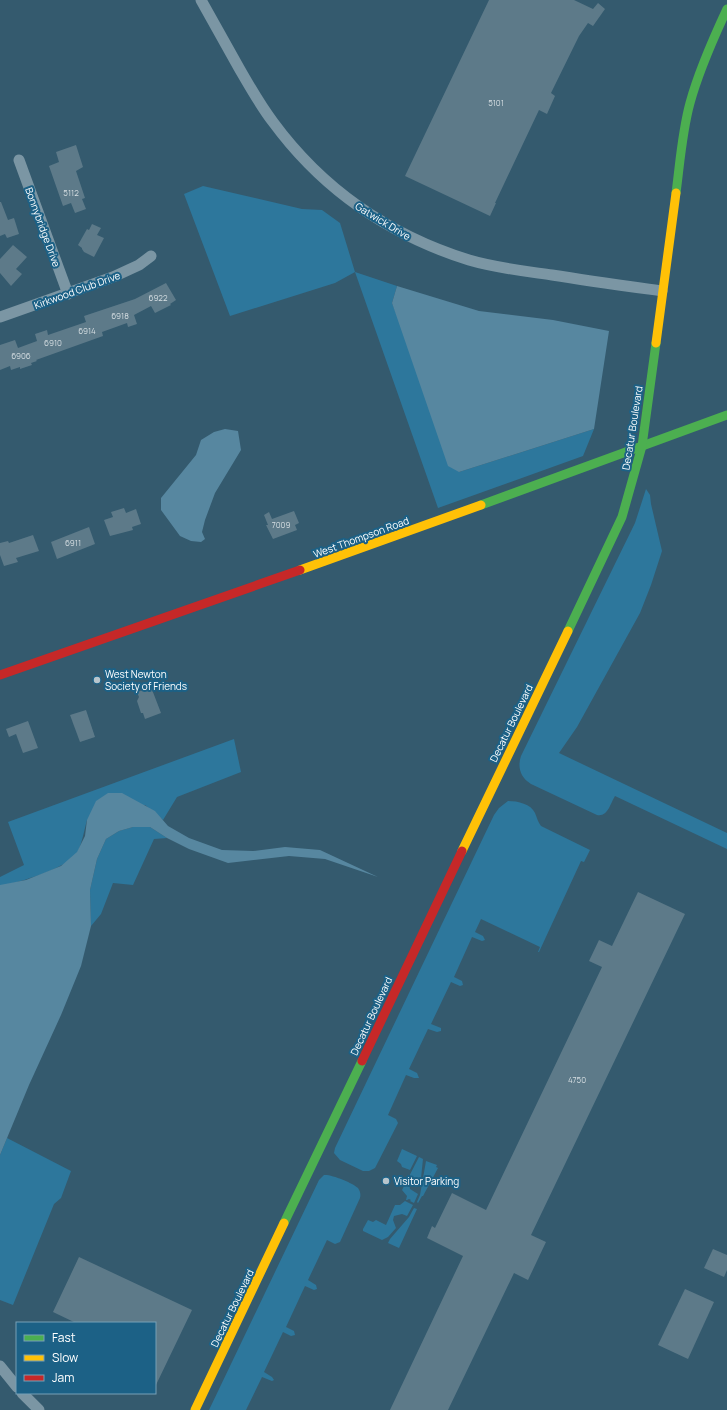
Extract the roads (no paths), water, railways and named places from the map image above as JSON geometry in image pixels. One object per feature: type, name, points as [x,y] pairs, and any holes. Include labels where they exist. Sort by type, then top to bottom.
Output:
[{"type":"street","name":"Gatwick Drive","points":[[201,0],[260,103],[284,137],[304,160],[338,192],[369,214],[408,236],[449,254],[470,260],[515,270],[662,291]]},
{"type":"street","name":"Decatur Boulevard","points":[[195,1410],[617,528],[632,487],[642,446],[682,138],[688,107],[702,63],[727,9]]},
{"type":"street","name":"Bonnybridge Drive","points":[[19,160],[68,294]]},
{"type":"street","name":"Kirkwood Club Drive","points":[[0,317],[124,273],[151,256]]},
{"type":"street","name":"West Thompson Road","points":[[0,676],[356,551],[727,415]]},
{"type":"street","points":[[0,1366],[16,1387]]},
{"type":"street","points":[[23,1394],[39,1410]]},
{"type":"place","name":"West Newton Society of Friends","points":[[97,680]]},
{"type":"place","name":"Visitor Parking","points":[[386,1181]]}]
